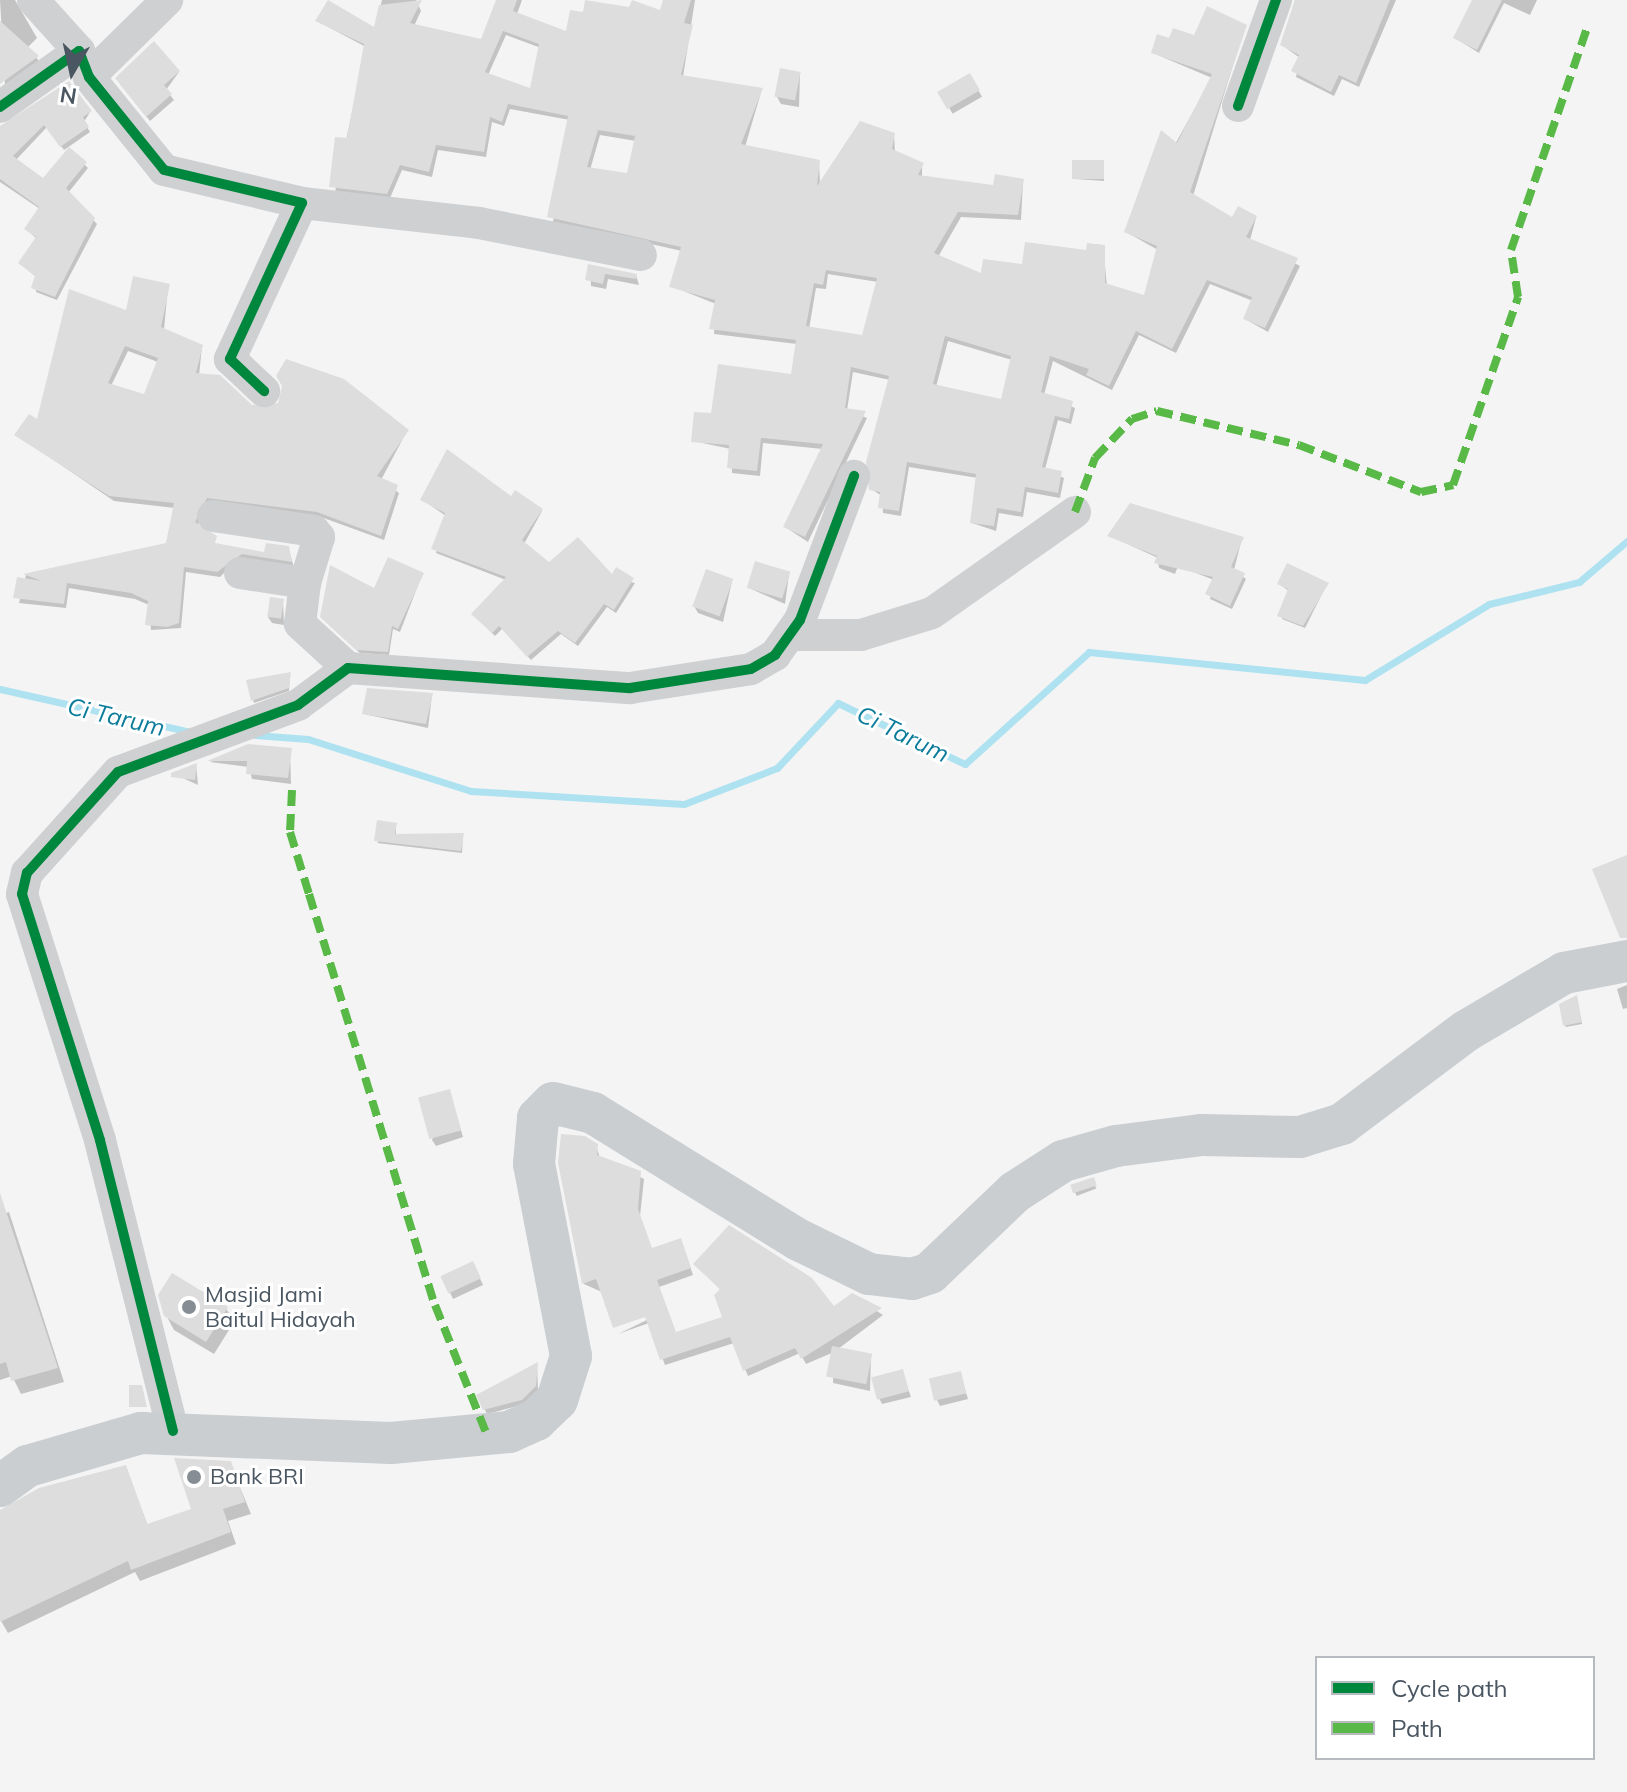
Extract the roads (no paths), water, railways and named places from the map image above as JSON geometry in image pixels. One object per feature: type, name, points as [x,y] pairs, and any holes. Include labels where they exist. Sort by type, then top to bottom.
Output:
[{"type":"main road","points":[[0,1486],[82,1447],[173,1431],[391,1443],[509,1432],[536,1420],[557,1400],[571,1356],[534,1164],[534,1131],[553,1103],[593,1113],[799,1240],[869,1274],[912,1279],[930,1273],[1015,1192],[1063,1161],[1116,1146],[1202,1135],[1300,1137],[1342,1124],[1466,1031],[1553,979],[1627,961]]},
{"type":"street","points":[[33,0],[164,170],[302,203],[479,223],[641,255]]},
{"type":"street","points":[[0,107],[84,64],[167,0]]},
{"type":"street","points":[[1238,106],[1276,0]]},
{"type":"street","points":[[264,391],[230,359],[302,203]]},
{"type":"street","points":[[213,516],[314,531],[319,537],[305,583],[300,624],[348,668],[630,688],[723,679],[775,655],[791,635],[854,476]]},
{"type":"street","points":[[791,635],[861,635],[932,613],[1075,512]]},
{"type":"street","points":[[240,573],[305,583]]},
{"type":"street","points":[[173,1431],[100,1140],[22,894],[27,873],[118,772],[146,759],[298,705],[348,668]]},
{"type":"waterway","name":"Ci Tarum","points":[[255,735],[308,739],[471,791],[684,804],[777,768],[838,703],[965,764],[1089,652],[1365,680],[1489,604],[1579,582],[1627,541]]},
{"type":"waterway","name":"Ci Tarum","points":[[0,689],[191,732]]},
{"type":"place","name":"Masjid Jami Baitul Hidayah","points":[[189,1307]]},
{"type":"place","name":"Bank BRI","points":[[194,1477]]}]
